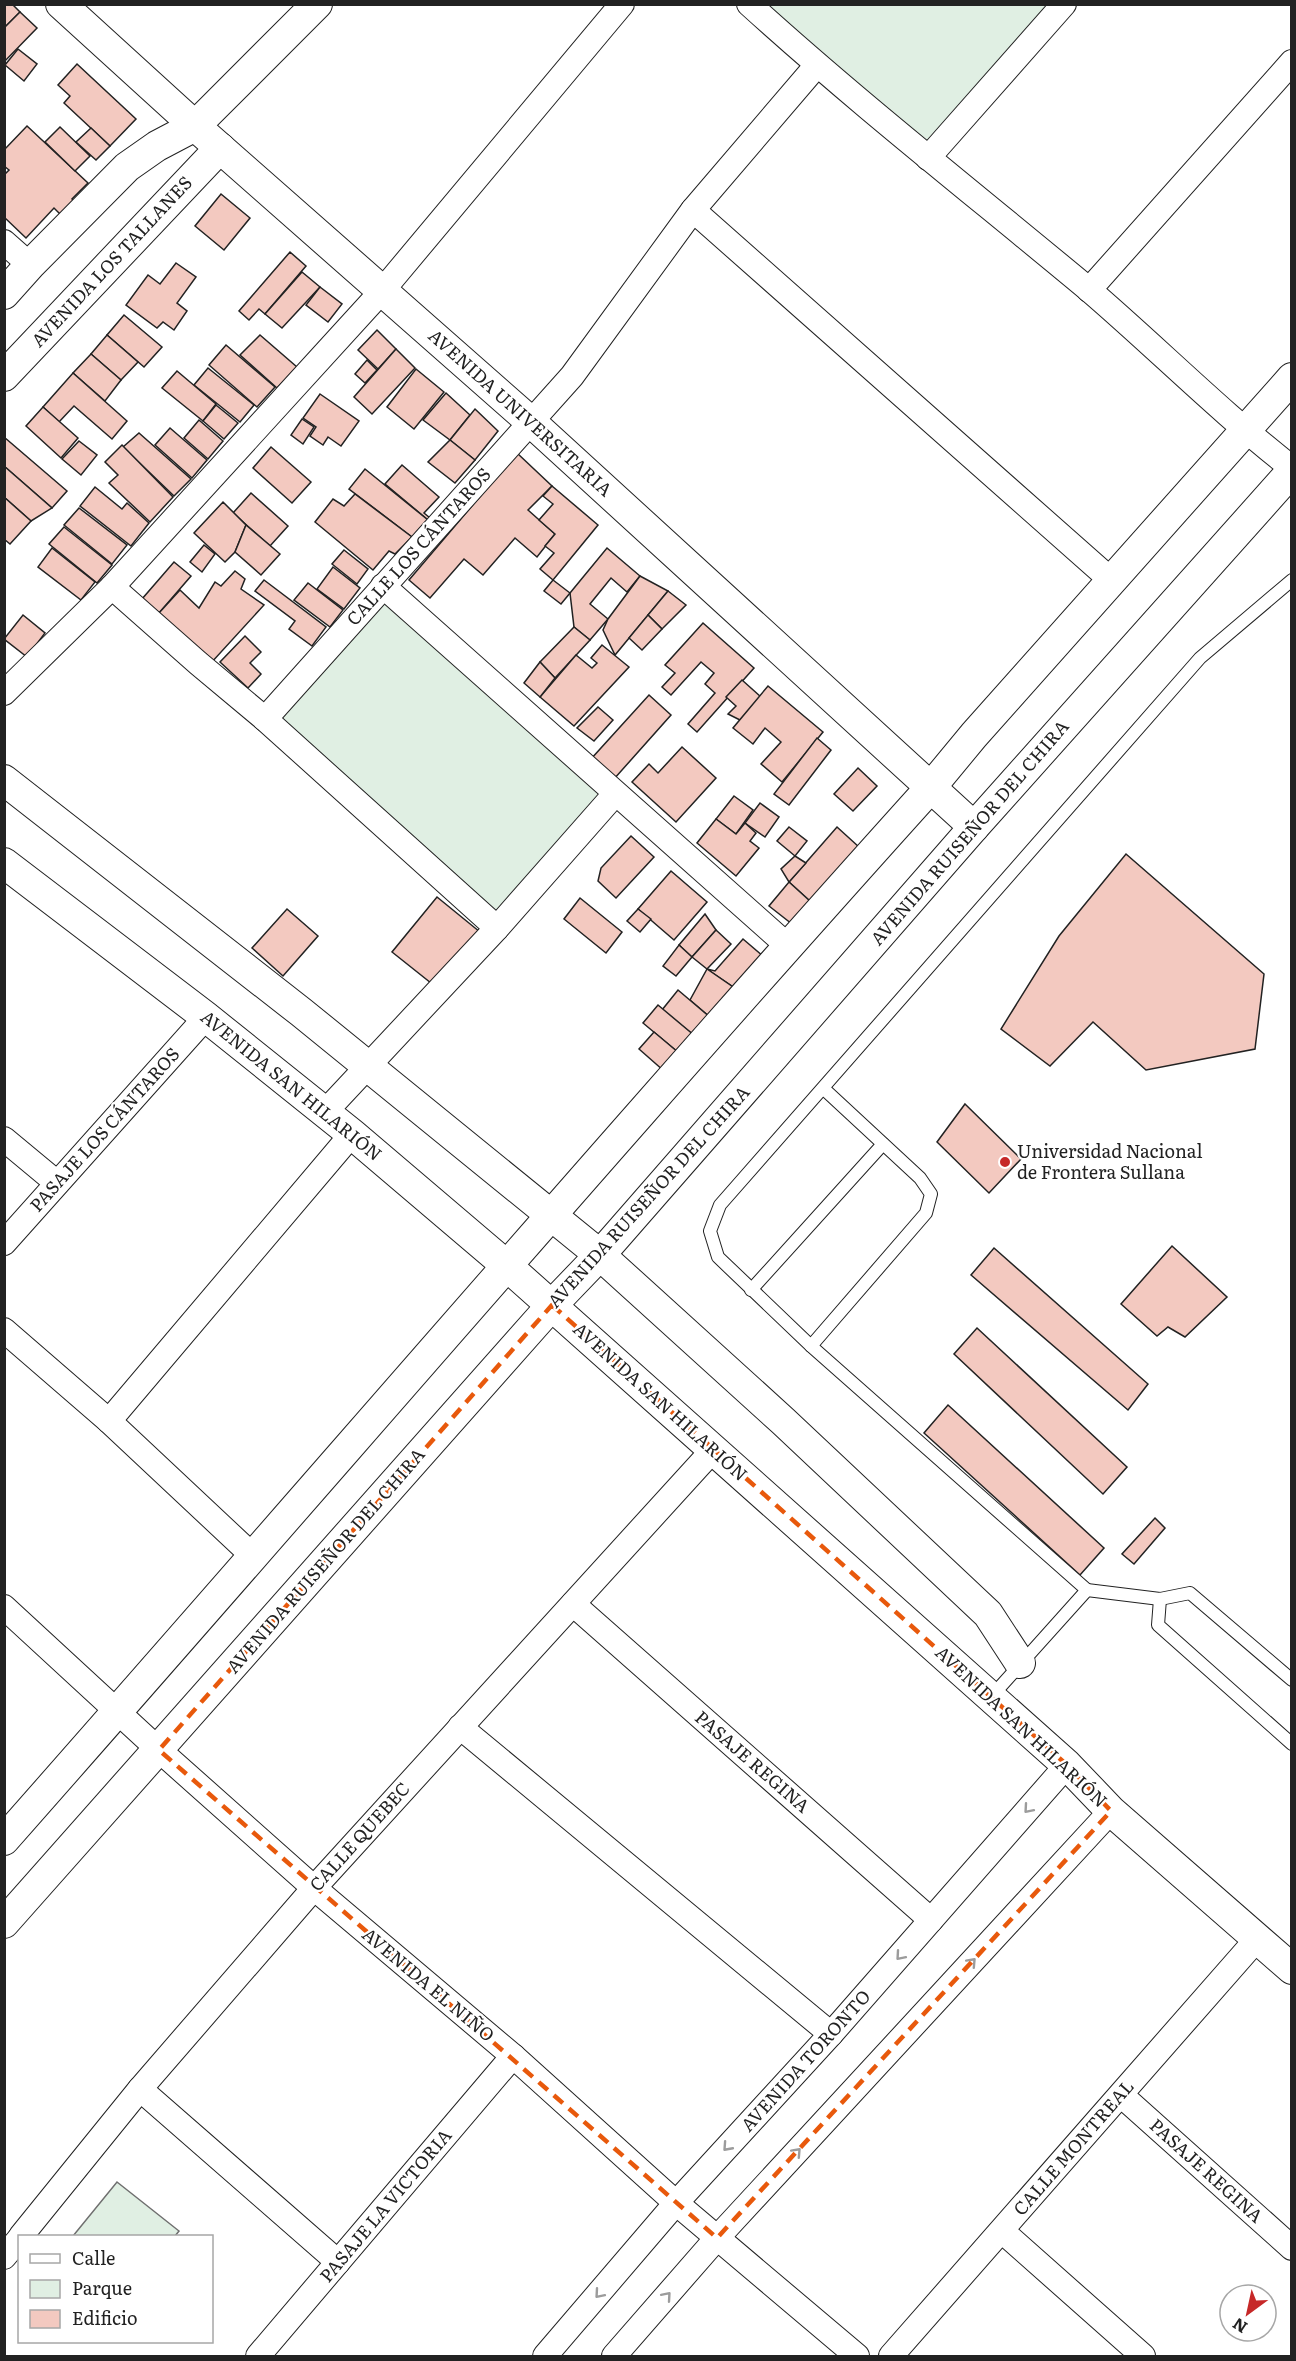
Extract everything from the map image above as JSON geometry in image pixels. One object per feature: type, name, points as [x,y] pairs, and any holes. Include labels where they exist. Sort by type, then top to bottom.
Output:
[{"type":"street","name":"AVENIDA UNIVERSITARIA","points":[[61,4],[195,126],[531,422],[974,827]]},
{"type":"street","points":[[4,294],[127,167],[157,146],[195,126],[317,4]]},
{"type":"street","points":[[4,693],[111,586],[382,291],[622,4]]},
{"type":"street","points":[[749,4],[817,65],[1089,290],[1244,431],[1292,469]]},
{"type":"street","points":[[928,158],[1064,4]]},
{"type":"street","points":[[1089,290],[1292,62]]},
{"type":"street","name":"CALLE LOS CÁNTAROS","points":[[265,719],[572,376],[693,210],[817,65]]},
{"type":"street","name":"AVENIDA LOS TALLANES","points":[[4,376],[220,148]]},
{"type":"street","points":[[693,210],[1111,580]]},
{"type":"street","points":[[4,242],[30,265]]},
{"type":"street","points":[[4,1840],[254,1557],[550,1215],[1292,378]]},
{"type":"street","name":"AVENIDA RUISEÑOR DEL CHIRA","points":[[4,1923],[552,1305],[600,1255],[974,827],[1292,469]]},
{"type":"street","points":[[111,586],[265,719],[497,928]]},
{"type":"street","points":[[383,586],[788,946]]},
{"type":"street","points":[[4,780],[368,1066],[600,1255],[783,1420],[988,1614],[1020,1663]]},
{"type":"street","points":[[325,1112],[497,928],[615,794]]},
{"type":"street","name":"AVENIDA SAN HILARIÓN","points":[[4,863],[206,1017],[325,1112],[506,1265],[1067,1765],[1111,1811],[1292,1970]]},
{"type":"street","name":"PASAJE LOS CÁNTAROS","points":[[4,1243],[206,1017]]},
{"type":"street","points":[[109,1421],[352,1134]]},
{"type":"street","points":[[4,1139],[57,1183]]},
{"type":"street","points":[[4,1330],[109,1421],[254,1557]]},
{"type":"street","name":"CALLE QUEBEC","points":[[22,2235],[140,2089],[314,1888],[713,1450]]},
{"type":"street","name":"PASAJE REGINA","points":[[573,1604],[931,1920]]},
{"type":"street","name":"AVENIDA EL NIÑO","points":[[4,1607],[159,1750],[314,1888],[513,2056],[676,2203],[857,2356]]},
{"type":"street","points":[[460,1727],[831,2034]]},
{"type":"street","name":"AVENIDA TORONTO","points":[[545,2356],[676,2203],[831,2034],[1067,1765]]},
{"type":"street","points":[[614,2356],[717,2238],[1111,1811]]},
{"type":"street","name":"CALLE MONTREAL","points":[[891,2356],[1257,1939]]},
{"type":"street","name":"PASAJE LA VICTORIA","points":[[258,2356],[513,2056]]},
{"type":"street","points":[[140,2089],[338,2262]]},
{"type":"street","name":"PASAJE REGINA","points":[[1121,2095],[1292,2248]]},
{"type":"street","points":[[1002,2231],[1143,2356]]},
{"type":"street","name":"CALLE QUEBEC","points":[[4,2257],[18,2240]]},
{"type":"lane","points":[[1292,580],[1200,658],[720,1205],[710,1231],[718,1257],[751,1290],[811,1346],[1087,1590],[1160,1599],[1190,1593],[1292,1680]]},
{"type":"lane","points":[[811,1346],[926,1213],[931,1194],[920,1178],[824,1089]]},
{"type":"lane","points":[[751,1290],[883,1144]]},
{"type":"lane","points":[[991,1697],[1087,1590]]},
{"type":"lane","points":[[1160,1599],[1158,1625],[1292,1744]]},
{"type":"highlighted area","points":[[552,1305],[1067,1765],[1111,1811],[717,2238],[159,1750]]},
{"type":"green space","points":[[760,5],[1053,5],[928,147]]},
{"type":"green space","points":[[383,586],[615,794],[497,928],[265,719]]},
{"type":"green space","points":[[117,2182],[179,2231],[176,2235],[74,2235]]},
{"type":"building","points":[[4,4],[12,4],[20,12],[4,28]]},
{"type":"building","points":[[20,12],[37,28],[4,62],[4,28]]},
{"type":"building","points":[[18,49],[37,64],[24,81],[5,65]]},
{"type":"building","points":[[77,64],[136,119],[110,146],[64,103],[70,96],[58,85]]},
{"type":"building","points":[[27,126],[88,183],[72,199],[77,203],[64,218],[54,208],[26,238],[4,217],[4,175],[9,170],[4,166],[4,150]]},
{"type":"building","points":[[60,127],[90,156],[75,171],[45,142]]},
{"type":"building","points":[[91,128],[110,146],[96,160],[76,142]]},
{"type":"building","points":[[221,194],[250,218],[224,250],[195,226]]},
{"type":"building","points":[[290,252],[306,266],[265,314],[259,309],[249,320],[239,311]]},
{"type":"building","points":[[176,263],[196,277],[177,303],[187,311],[174,330],[163,322],[157,328],[126,305],[148,275],[160,284]]},
{"type":"building","points":[[302,272],[320,287],[282,328],[265,314]]},
{"type":"building","points":[[320,287],[342,304],[328,322],[306,305]]},
{"type":"building","points":[[124,315],[162,347],[144,367],[107,335]]},
{"type":"building","points":[[377,330],[396,349],[378,369],[358,350]]},
{"type":"building","points":[[107,335],[138,362],[121,380],[91,354]]},
{"type":"building","points":[[260,335],[297,367],[277,388],[240,355]]},
{"type":"building","points":[[226,345],[275,387],[257,407],[209,365]]},
{"type":"building","points":[[396,349],[415,368],[372,414],[354,397]]},
{"type":"building","points":[[91,354],[121,380],[105,401],[73,373]]},
{"type":"building","points":[[367,360],[377,370],[365,383],[355,374]]},
{"type":"building","points":[[208,368],[254,405],[240,422],[194,385]]},
{"type":"building","points":[[416,369],[444,392],[414,429],[387,407]]},
{"type":"building","points":[[177,371],[216,404],[203,421],[162,388]]},
{"type":"building","points":[[73,373],[127,421],[112,439],[74,406],[59,422],[43,407]]},
{"type":"building","points":[[446,393],[470,415],[450,440],[423,420]]},
{"type":"building","points":[[320,394],[359,421],[341,446],[328,437],[323,445],[310,436],[316,427],[303,418]]},
{"type":"building","points":[[216,405],[238,423],[224,439],[203,421]]},
{"type":"building","points":[[43,407],[78,438],[61,458],[26,426]]},
{"type":"building","points":[[475,409],[498,431],[475,460],[450,440]]},
{"type":"building","points":[[302,419],[314,427],[303,444],[291,435]]},
{"type":"building","points":[[199,420],[223,441],[208,459],[184,438]]},
{"type":"building","points":[[170,428],[207,460],[192,478],[155,445]]},
{"type":"building","points":[[139,433],[191,479],[174,496],[123,447]]},
{"type":"building","points":[[4,437],[67,491],[52,508],[4,466]]},
{"type":"building","points":[[450,440],[475,460],[455,483],[428,462]]},
{"type":"building","points":[[79,441],[97,455],[81,475],[62,459]]},
{"type":"building","points":[[122,445],[173,497],[150,522],[109,483],[118,475],[105,462]]},
{"type":"building","points":[[271,447],[311,482],[292,503],[253,468]]},
{"type":"building","points":[[517,453],[552,486],[528,510],[555,534],[537,557],[515,538],[483,575],[464,559],[430,598],[409,580]]},
{"type":"building","points":[[402,465],[439,497],[424,513],[430,518],[428,520],[385,484]]},
{"type":"building","points":[[4,466],[52,508],[31,521],[4,497]]},
{"type":"building","points":[[365,469],[428,520],[412,537],[349,489]]},
{"type":"building","points":[[552,486],[598,525],[553,580],[540,569],[554,553],[545,546],[555,534],[539,520],[553,504],[543,496]]},
{"type":"building","points":[[95,487],[122,509],[127,503],[149,523],[131,546],[80,506]]},
{"type":"building","points":[[251,493],[288,526],[270,546],[233,513]]},
{"type":"building","points":[[355,494],[412,537],[395,554],[389,551],[373,570],[315,522],[333,499],[344,506]]},
{"type":"building","points":[[4,497],[31,521],[10,544],[4,539]]},
{"type":"building","points":[[223,502],[246,525],[235,552],[225,562],[194,533]]},
{"type":"building","points":[[79,508],[127,545],[112,564],[64,525]]},
{"type":"building","points":[[246,525],[280,554],[261,575],[235,552]]},
{"type":"building","points":[[64,527],[112,565],[97,583],[49,544]]},
{"type":"building","points":[[204,545],[215,554],[202,572],[190,562]]},
{"type":"building","points":[[52,548],[95,582],[81,600],[38,567]]},
{"type":"building","points":[[607,548],[640,576],[627,592],[611,578],[590,604],[608,619],[590,640],[574,627],[570,593]]},
{"type":"building","points":[[344,550],[368,569],[357,584],[332,564]]},
{"type":"building","points":[[174,562],[191,576],[159,613],[142,599]]},
{"type":"building","points":[[333,567],[360,588],[344,609],[317,589]]},
{"type":"building","points":[[235,571],[245,579],[241,589],[264,605],[211,663],[159,613],[180,590],[199,608],[215,582],[221,586]]},
{"type":"building","points":[[640,576],[668,591],[615,655],[603,630],[608,619]]},
{"type":"building","points":[[264,580],[326,627],[312,646],[289,629],[295,621],[255,591]]},
{"type":"building","points":[[553,580],[570,593],[561,604],[544,591]]},
{"type":"building","points":[[308,583],[343,610],[330,627],[294,600]]},
{"type":"building","points":[[668,591],[686,605],[662,629],[648,615]]},
{"type":"building","points":[[23,615],[45,633],[27,657],[4,639]]},
{"type":"building","points":[[648,615],[662,629],[642,650],[629,638]]},
{"type":"building","points":[[703,623],[754,668],[697,732],[688,724],[715,693],[705,684],[714,673],[701,662],[671,695],[662,687],[675,673],[665,665]]},
{"type":"building","points":[[574,627],[590,640],[555,678],[540,662]]},
{"type":"building","points":[[245,636],[261,652],[250,663],[261,674],[248,688],[220,662]]},
{"type":"building","points":[[602,645],[629,667],[574,726],[540,697],[576,655],[592,668],[597,663],[591,658]]},
{"type":"building","points":[[540,662],[555,678],[540,697],[524,683]]},
{"type":"building","points":[[742,680],[761,697],[740,720],[728,714],[736,706],[726,697]]},
{"type":"building","points":[[768,686],[823,732],[782,782],[761,764],[781,742],[765,728],[753,744],[733,728]]},
{"type":"building","points":[[649,695],[671,715],[614,779],[591,759]]},
{"type":"building","points":[[598,707],[613,720],[594,741],[577,728]]},
{"type":"building","points":[[817,738],[831,750],[789,805],[774,794]]},
{"type":"building","points":[[682,747],[716,778],[676,822],[632,782],[649,764],[658,773]]},
{"type":"building","points":[[858,768],[877,786],[853,811],[834,794]]},
{"type":"building","points":[[734,796],[753,810],[736,834],[716,819]]},
{"type":"building","points":[[760,803],[779,817],[765,837],[745,823]]},
{"type":"building","points":[[716,819],[736,834],[745,823],[756,833],[750,841],[759,848],[736,876],[697,843]]},
{"type":"building","points":[[789,827],[807,841],[795,856],[777,841]]},
{"type":"building","points":[[837,827],[859,847],[811,902],[789,882]]},
{"type":"building","points":[[631,836],[654,857],[616,898],[598,881],[601,868]]},
{"type":"building","points":[[1126,854],[1264,974],[1255,1049],[1146,1070],[1093,1022],[1050,1066],[1001,1029],[1059,936]]},
{"type":"building","points":[[795,856],[806,863],[789,882],[781,869]]},
{"type":"building","points":[[671,871],[707,902],[674,940],[638,909]]},
{"type":"building","points":[[789,882],[811,902],[792,924],[769,906]]},
{"type":"building","points":[[437,897],[480,932],[436,987],[392,952]]},
{"type":"building","points":[[580,898],[622,932],[606,953],[564,919]]},
{"type":"building","points":[[287,909],[318,936],[283,976],[252,948]]},
{"type":"building","points":[[638,909],[651,919],[640,932],[627,921]]},
{"type":"building","points":[[705,914],[716,930],[692,957],[679,945]]},
{"type":"building","points":[[716,930],[731,944],[707,969],[692,957]]},
{"type":"building","points":[[743,939],[764,957],[736,989],[707,969],[715,971]]},
{"type":"building","points":[[679,945],[692,957],[676,976],[663,966]]},
{"type":"building","points":[[707,969],[736,989],[711,1018],[690,1000]]},
{"type":"building","points":[[678,990],[711,1018],[695,1036],[662,1010]]},
{"type":"building","points":[[658,1005],[695,1036],[679,1053],[643,1023]]},
{"type":"building","points":[[654,1032],[679,1053],[664,1071],[639,1049]]},
{"type":"building","points":[[965,1104],[1021,1159],[989,1193],[937,1142]]},
{"type":"building","points":[[1172,1246],[1227,1297],[1185,1337],[1168,1327],[1157,1336],[1121,1304]]},
{"type":"building","points":[[994,1248],[1148,1384],[1128,1410],[971,1275]]},
{"type":"building","points":[[977,1328],[1127,1467],[1103,1494],[954,1354]]},
{"type":"building","points":[[948,1405],[1104,1548],[1080,1575],[924,1433]]},
{"type":"building","points":[[1155,1518],[1165,1528],[1134,1564],[1122,1554]]},
{"type":"place","name":"Universidad Nacional de Frontera Sullana","points":[[1005,1162]]}]
